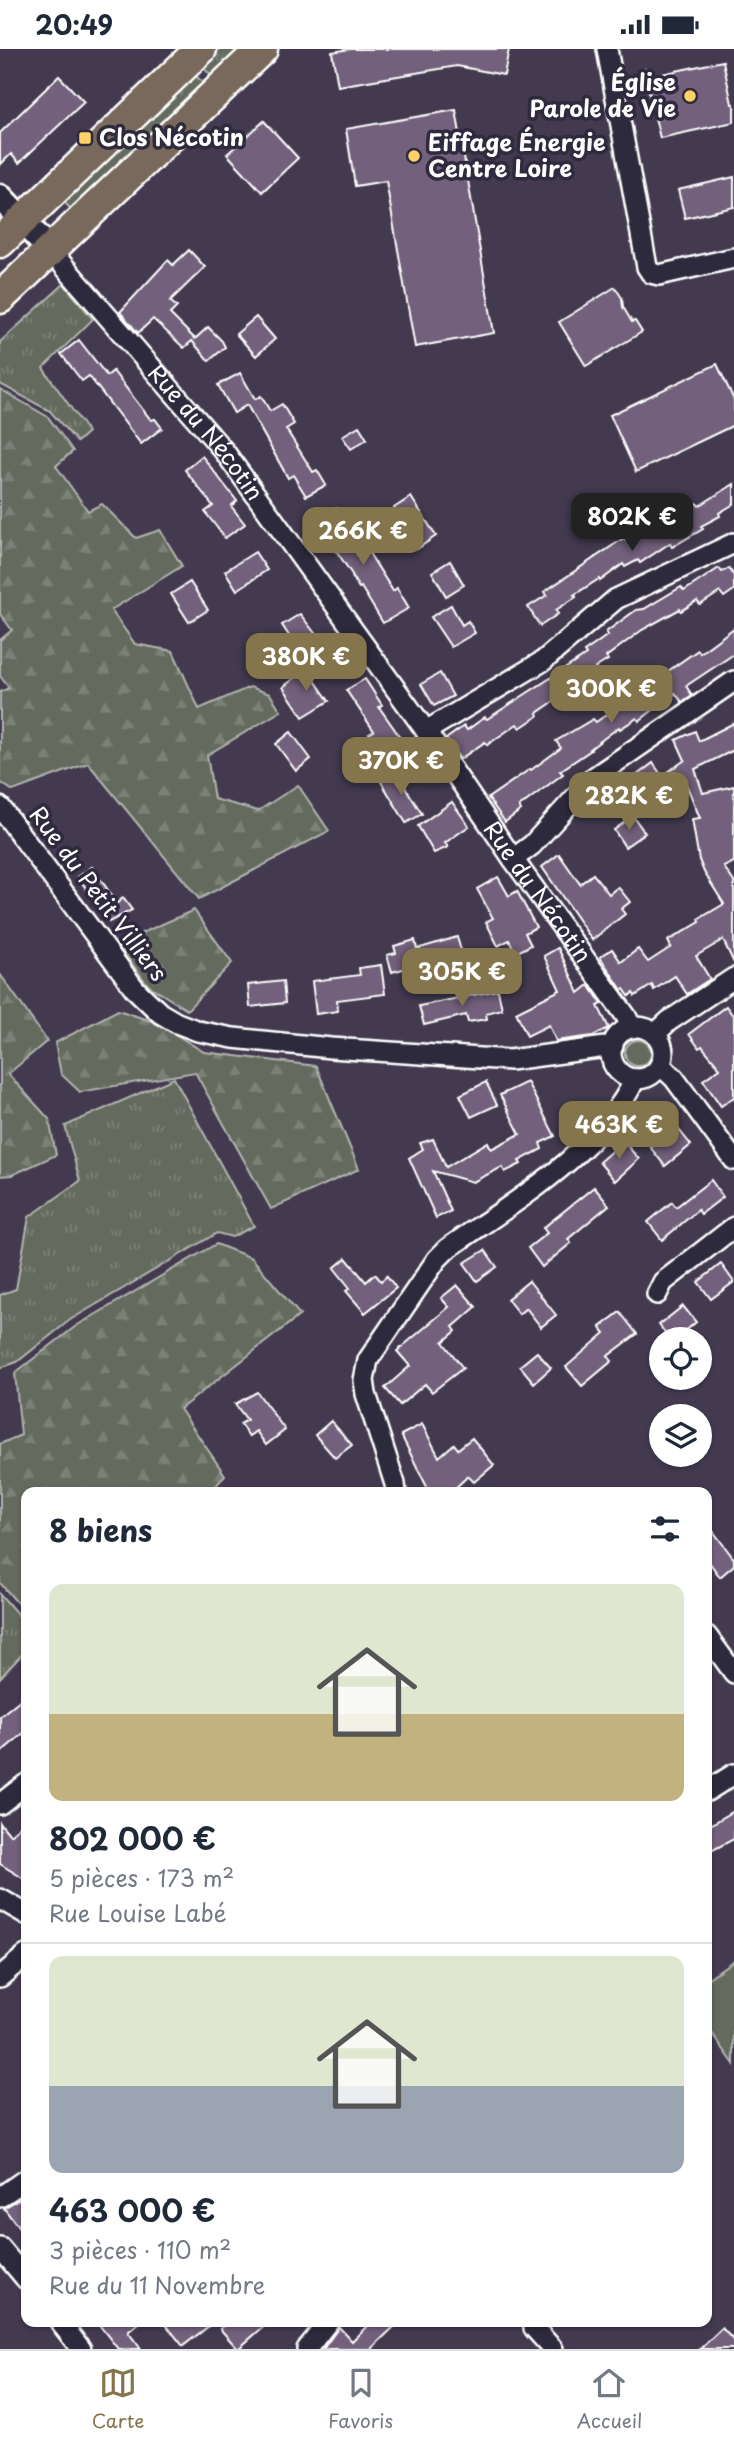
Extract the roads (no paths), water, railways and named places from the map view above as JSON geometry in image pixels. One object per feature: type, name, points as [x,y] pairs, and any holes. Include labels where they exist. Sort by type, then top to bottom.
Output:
[{"type":"main road","points":[[0,242],[201,49]]},
{"type":"main road","points":[[0,298],[262,49]]},
{"type":"street","points":[[607,49],[647,267],[651,273],[659,275],[734,258]]},
{"type":"street","name":"Rue du Nécotin","points":[[0,197],[50,250],[224,451],[426,731],[632,1028]]},
{"type":"street","points":[[426,731],[543,661],[616,599],[734,543]]},
{"type":"street","points":[[513,859],[532,845],[593,778],[734,681]]},
{"type":"street","name":"Rue du Petit Villiers","points":[[0,807],[135,989],[160,1013],[177,1023],[216,1035],[245,1039],[331,1048],[510,1060],[612,1046]]},
{"type":"street","points":[[654,1034],[668,1021],[734,978]]},
{"type":"street","points":[[632,1028],[648,1030],[654,1034],[659,1039],[663,1052],[660,1065],[649,1076],[635,1079],[621,1073],[611,1053],[620,1034],[632,1028]]},
{"type":"street","points":[[660,1065],[681,1087],[734,1160]]},
{"type":"street","points":[[396,1487],[366,1394],[364,1380],[368,1360],[437,1259],[447,1249],[546,1180],[586,1145],[621,1102],[635,1079]]},
{"type":"street","points":[[657,1294],[663,1282],[734,1227]]},
{"type":"street","points":[[712,1643],[734,1673]]},
{"type":"street","points":[[712,1788],[734,1774]]},
{"type":"street","points":[[0,1804],[21,1788]]},
{"type":"street","points":[[0,1899],[21,1911]]},
{"type":"street","points":[[0,1977],[21,1959]]},
{"type":"street","points":[[0,2197],[21,2182]]},
{"type":"street","points":[[0,2248],[21,2273]]},
{"type":"street","points":[[64,2327],[81,2349]]},
{"type":"street","points":[[307,2349],[324,2327]]},
{"type":"street","points":[[534,2327],[554,2349]]},
{"type":"place","name":"Église Parole de Vie","points":[[690,96]]},
{"type":"place","name":"Clos Nécotin","points":[[85,138]]},
{"type":"place","name":"Eiffage Énergie Centre Loire","points":[[414,156]]}]
